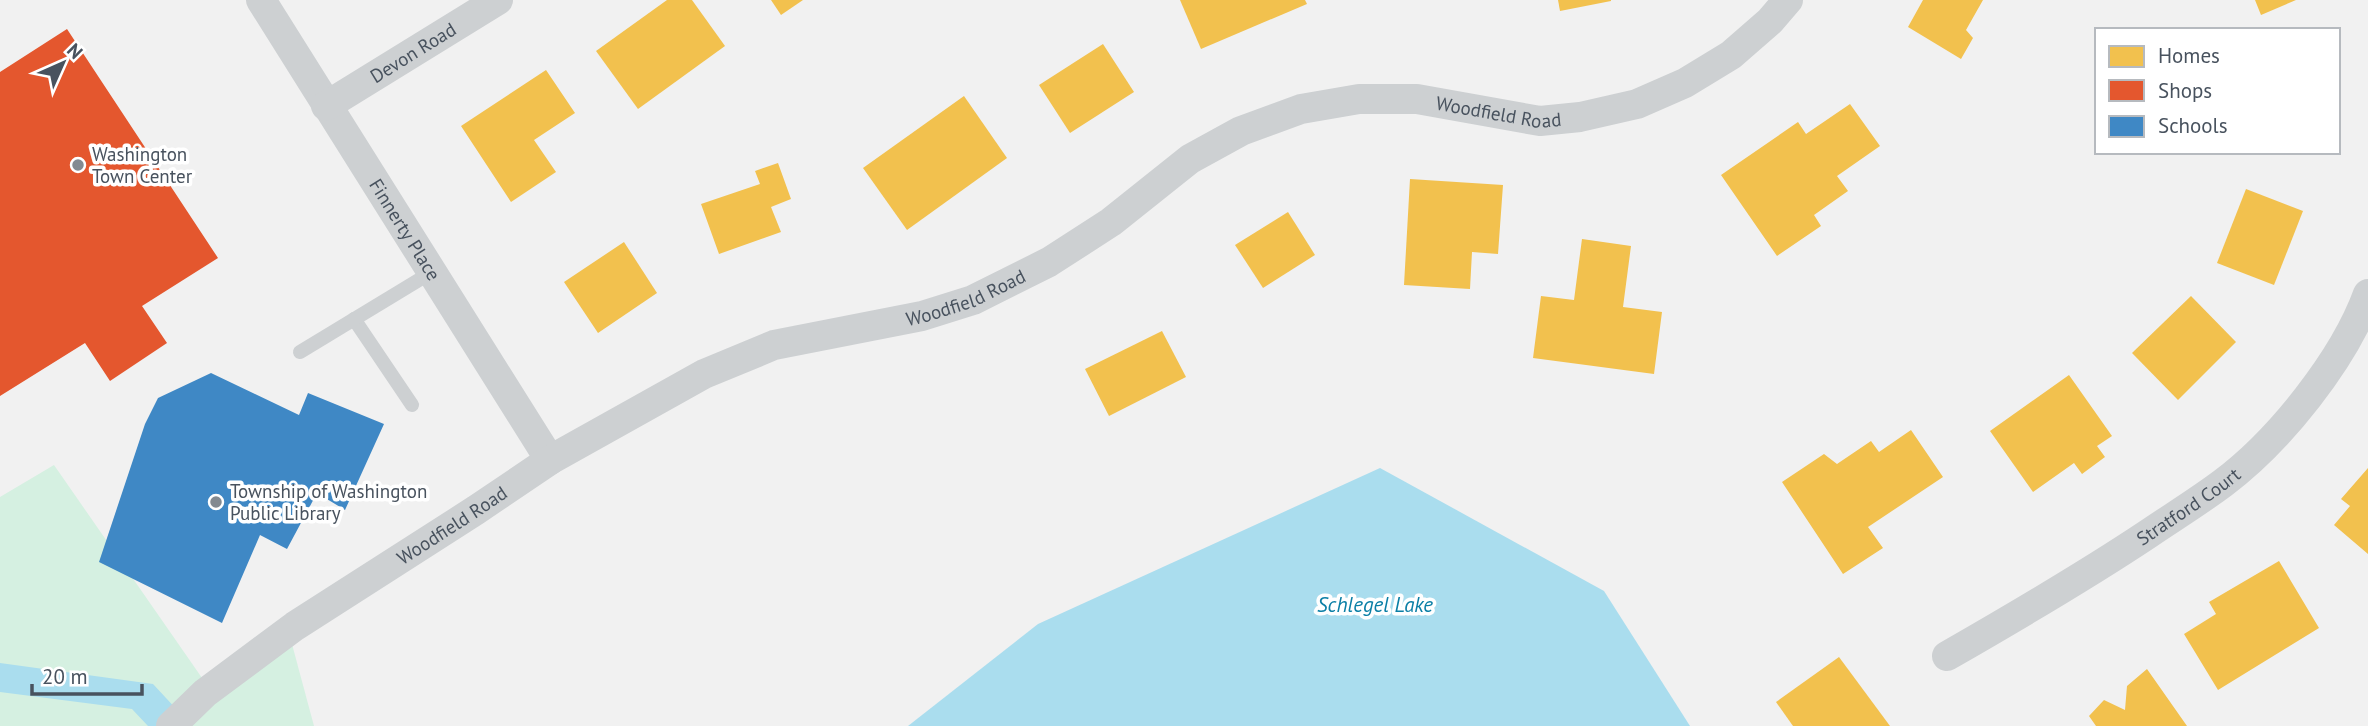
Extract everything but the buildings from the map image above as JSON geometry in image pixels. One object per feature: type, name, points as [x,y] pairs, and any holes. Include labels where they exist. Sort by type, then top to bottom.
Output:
[{"type":"street","name":"Finnerty Place","points":[[261,0],[550,460]]},
{"type":"street","name":"Devon Road","points":[[326,106],[498,0]]},
{"type":"street","name":"Woodfield Road","points":[[181,716],[205,693],[284,634],[550,460],[704,374],[774,345],[922,316],[973,300],[1060,255],[1111,222],[1190,159],[1241,131],[1301,109],[1359,99],[1417,99],[1540,121],[1580,117],[1637,104],[1685,83],[1731,55],[1770,21],[1788,0]]},
{"type":"street","name":"Stratford Court","points":[[1947,656],[2080,579],[2223,483],[2249,462],[2295,414],[2327,370],[2368,294]]},
{"type":"lane","points":[[300,352],[432,272]]},
{"type":"lane","points":[[354,319],[412,405]]},
{"type":"green space","points":[[54,465],[209,688],[289,633],[314,726],[0,726],[0,497]]},
{"type":"water","name":"Schlegel Lake","points":[[1380,468],[1604,591],[1690,726],[908,726],[1038,624]]},
{"type":"water","points":[[0,663],[153,684],[192,726],[148,726],[132,709],[0,692]]},
{"type":"place","name":"Washington Town Center","points":[[78,165]]},
{"type":"place","name":"Township of Washington Public Library","points":[[216,502]]}]
